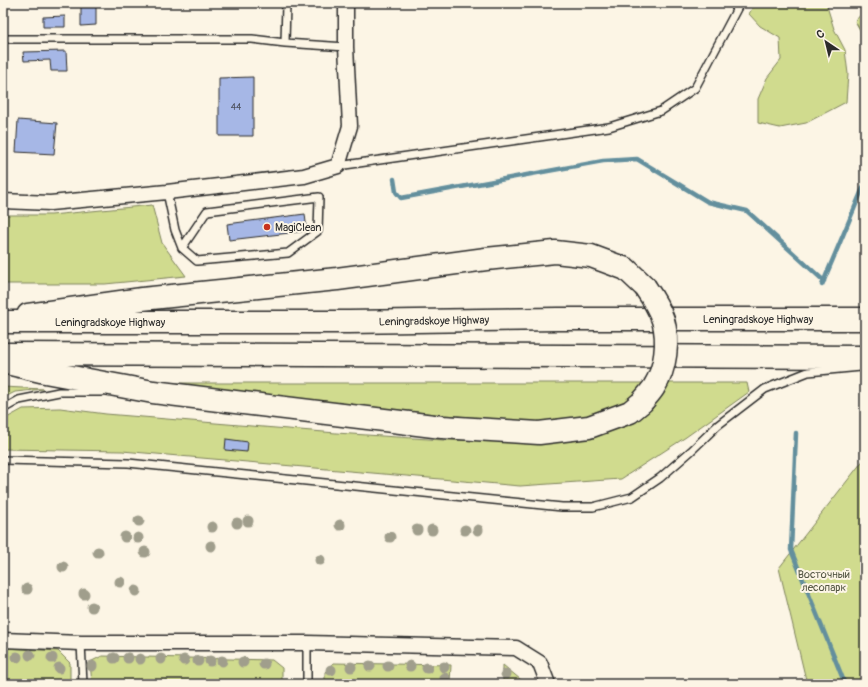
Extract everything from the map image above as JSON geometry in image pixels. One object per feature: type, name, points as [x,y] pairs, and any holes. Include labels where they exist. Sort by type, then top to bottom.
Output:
[{"type":"main road","points":[[3,318],[142,299],[336,279],[486,259],[555,252],[591,256],[626,269],[645,287],[655,301],[663,320],[666,346],[662,368],[654,387],[642,402],[630,412],[589,427],[539,432],[442,426],[153,392],[44,372],[3,362]]},
{"type":"main road","name":"Leningradskoye Highway","points":[[3,322],[349,322],[558,319],[865,319]]},
{"type":"main road","points":[[3,354],[865,357]]},
{"type":"street","points":[[3,201],[50,203],[167,192],[304,176],[338,166],[350,126],[346,47],[346,3]]},
{"type":"street","points":[[3,640],[81,643],[308,643],[516,648],[540,663],[548,684]]},
{"type":"lane","points":[[285,43],[286,3]]},
{"type":"lane","points":[[338,166],[609,128],[661,111],[695,88],[740,3]]},
{"type":"lane","points":[[3,39],[252,40],[346,47]]},
{"type":"lane","points":[[167,192],[175,230],[182,248],[197,261],[288,253],[318,231],[319,197],[207,211],[182,248]]},
{"type":"lane","points":[[3,460],[128,463],[562,507],[594,507],[632,497],[660,478],[718,425],[765,389],[808,372],[865,367]]},
{"type":"lane","points":[[3,410],[19,400],[59,392],[153,392]]},
{"type":"lane","points":[[81,643],[83,684]]},
{"type":"lane","points":[[307,684],[308,643]]},
{"type":"green space","points":[[755,3],[826,3],[834,29],[845,50],[848,74],[846,102],[806,123],[780,128],[758,123],[758,99],[767,78],[781,60],[780,38],[760,26],[749,14]]},
{"type":"green space","points":[[865,10],[865,39],[855,21]]},
{"type":"green space","points":[[152,205],[162,243],[186,276],[105,284],[3,284],[3,215],[51,215]]},
{"type":"green space","points":[[159,383],[747,383],[749,392],[686,437],[621,479],[520,486],[122,451],[3,449],[3,420],[23,409],[60,408],[106,414],[336,433],[443,440],[544,441],[624,404],[586,419],[536,422],[443,415]]},
{"type":"green space","points":[[3,387],[43,389],[15,392],[3,398]]},
{"type":"green space","name":"Восточный лесопарк","points":[[865,458],[865,684],[807,684],[779,568]]},
{"type":"green space","points":[[3,648],[58,651],[70,663],[70,684],[3,684]]},
{"type":"green space","points":[[102,656],[272,660],[282,668],[282,684],[92,684],[90,662]]},
{"type":"green space","points":[[333,663],[451,665],[450,684],[325,684],[325,672]]},
{"type":"green space","points":[[503,665],[526,684],[503,684]]},
{"type":"building","points":[[81,3],[96,3],[96,25],[81,26]]},
{"type":"building","points":[[65,16],[65,27],[43,27],[43,17]]},
{"type":"building","points":[[66,51],[67,71],[51,71],[50,60],[24,61],[23,52]]},
{"type":"building","points":[[253,77],[253,136],[219,136],[219,78]]},
{"type":"building","points":[[18,120],[57,123],[54,154],[16,152]]},
{"type":"building","name":"MagiClean","points":[[305,214],[307,231],[229,240],[227,224]]},
{"type":"building","points":[[226,439],[248,442],[247,452],[225,450]]},
{"type":"waterway","points":[[394,179],[396,192],[401,198],[603,161],[637,159],[708,202],[747,211],[824,281]]},
{"type":"waterway","points":[[822,285],[865,183]]},
{"type":"waterway","points":[[796,433],[791,550],[845,684]]},
{"type":"place","name":"MagiClean","points":[[267,227]]}]
